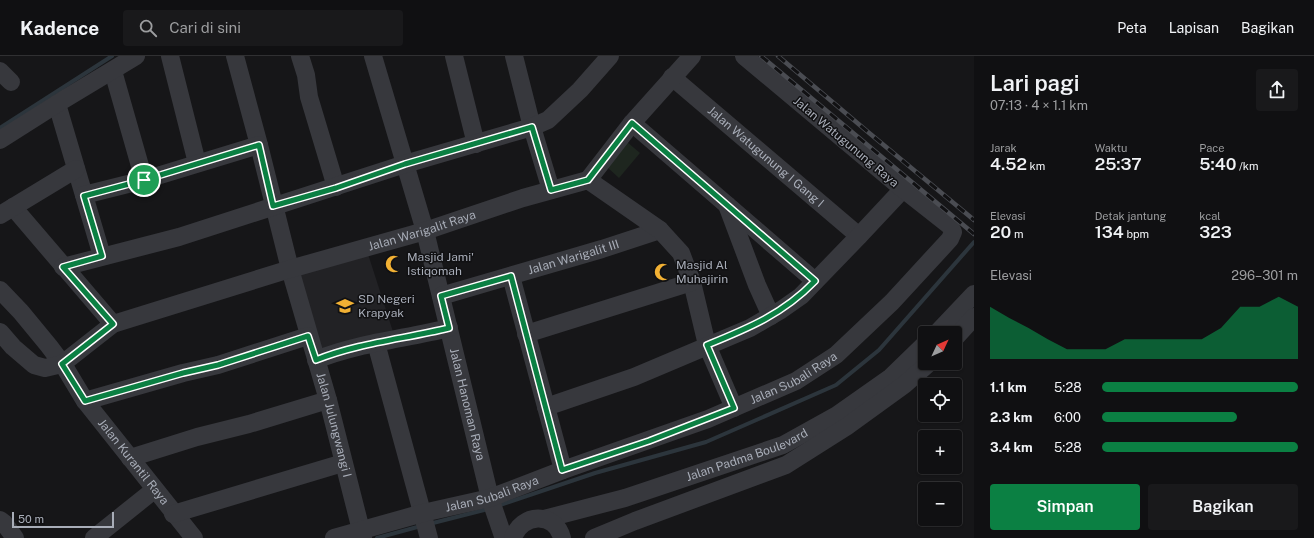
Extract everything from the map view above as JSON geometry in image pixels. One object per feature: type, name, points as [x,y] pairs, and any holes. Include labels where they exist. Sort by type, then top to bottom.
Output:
[{"type":"street","points":[[0,140],[136,56]]},
{"type":"street","points":[[170,56],[197,164]]},
{"type":"street","name":"Jalan Julungwangi I","points":[[235,56],[259,145],[273,206],[308,336],[328,400],[362,534]]},
{"type":"street","points":[[300,56],[306,75],[309,98],[336,188]]},
{"type":"street","name":"Jalan Hanoman Raya","points":[[374,56],[424,231],[496,516]]},
{"type":"street","points":[[454,56],[476,144]]},
{"type":"street","points":[[63,267],[179,237],[273,206],[336,188],[405,164],[532,127],[548,120],[580,90],[610,56]]},
{"type":"street","points":[[692,56],[632,123],[588,180],[660,230],[680,253],[692,282],[707,345],[734,408]]},
{"type":"street","name":"Jalan Watugunung Raya","points":[[744,56],[902,189],[950,226]]},
{"type":"street","points":[[519,59],[532,127],[551,190]]},
{"type":"street","points":[[113,71],[144,180]]},
{"type":"street","name":"Jalan Watugunung I Gang I","points":[[672,77],[859,236]]},
{"type":"street","points":[[57,104],[102,256]]},
{"type":"street","points":[[632,123],[815,281]]},
{"type":"street","points":[[84,196],[144,180],[259,145]]},
{"type":"street","points":[[76,169],[6,211],[63,267],[113,324]]},
{"type":"street","name":"Jalan Warigalit Raya","points":[[62,364],[113,324],[290,269],[424,231],[523,198],[588,180]]},
{"type":"street","points":[[546,407],[634,377],[750,328],[770,316],[801,296],[902,189]]},
{"type":"street","points":[[727,205],[770,316]]},
{"type":"street","name":"Jalan Subali Raya","points":[[334,538],[426,527],[496,516],[562,470],[656,438],[734,408],[796,381],[836,355],[892,302],[950,239],[953,232],[950,226]]},
{"type":"street","name":"Jalan Warigalit III","points":[[441,296],[602,249],[660,230]]},
{"type":"street","points":[[511,276],[562,470]]},
{"type":"street","points":[[526,334],[692,282]]},
{"type":"street","name":"Jalan Kurantil Raya","points":[[0,290],[26,318],[62,364],[85,401],[173,514],[194,538]]},
{"type":"street","points":[[944,326],[974,294]]},
{"type":"street","points":[[962,330],[974,317]]},
{"type":"street","points":[[316,360],[336,352],[449,328]]},
{"type":"street","points":[[0,332],[13,347],[34,365],[45,368],[62,364]]},
{"type":"street","points":[[85,401],[183,373],[218,365],[308,336]]},
{"type":"street","points":[[376,343],[426,527]]},
{"type":"street","name":"Jalan Padma Boulevard","points":[[496,516],[508,528],[516,532],[532,519],[544,520],[624,498],[783,445],[837,415],[891,377],[918,351]]},
{"type":"street","name":"Jalan Padma Boulevard","points":[[594,538],[635,521],[786,465],[852,422],[904,385],[921,370]]},
{"type":"street","points":[[130,458],[197,437],[249,424],[328,400]]},
{"type":"street","points":[[173,514],[343,463]]},
{"type":"street","points":[[94,538],[154,490]]},
{"type":"street","points":[[624,498],[635,521]]},
{"type":"street","points":[[0,520],[16,538]]},
{"type":"street","points":[[544,520],[552,523],[558,529],[562,538]]},
{"type":"shaded area","points":[[627,142],[640,153],[619,178],[606,166]]},
{"type":"shaded area","name":"SD Negeri Krapyak","points":[[368,254],[395,338],[318,354],[296,273]]},
{"type":"waterway","points":[[0,128],[112,56]]},
{"type":"waterway","points":[[497,506],[595,473],[706,442],[836,385],[879,350],[974,242]]},
{"type":"waterway","points":[[429,524],[488,509]]},
{"type":"waterway","points":[[377,538],[421,526]]},
{"type":"railway","points":[[761,56],[974,234]]},
{"type":"railway","points":[[778,56],[974,220]]},
{"type":"place","name":"Masjid Jami' Istiqomah","points":[[394,264]]},
{"type":"place","name":"Masjid Al Muhajirin","points":[[663,272]]},
{"type":"place","name":"SD Negeri Krapyak","points":[[345,306]]},
{"type":"route","points":[[632,123],[644,135],[756,229],[815,281],[801,296],[781,310],[750,328],[707,345],[734,408],[649,441],[562,470],[511,276],[441,296],[449,328],[360,346],[336,352],[316,360],[308,336],[218,365],[183,373],[85,401],[62,364],[113,324],[63,267],[102,256],[84,196],[144,180],[259,145],[273,206],[336,188],[405,164],[532,127],[551,190],[588,180],[632,123]]}]
